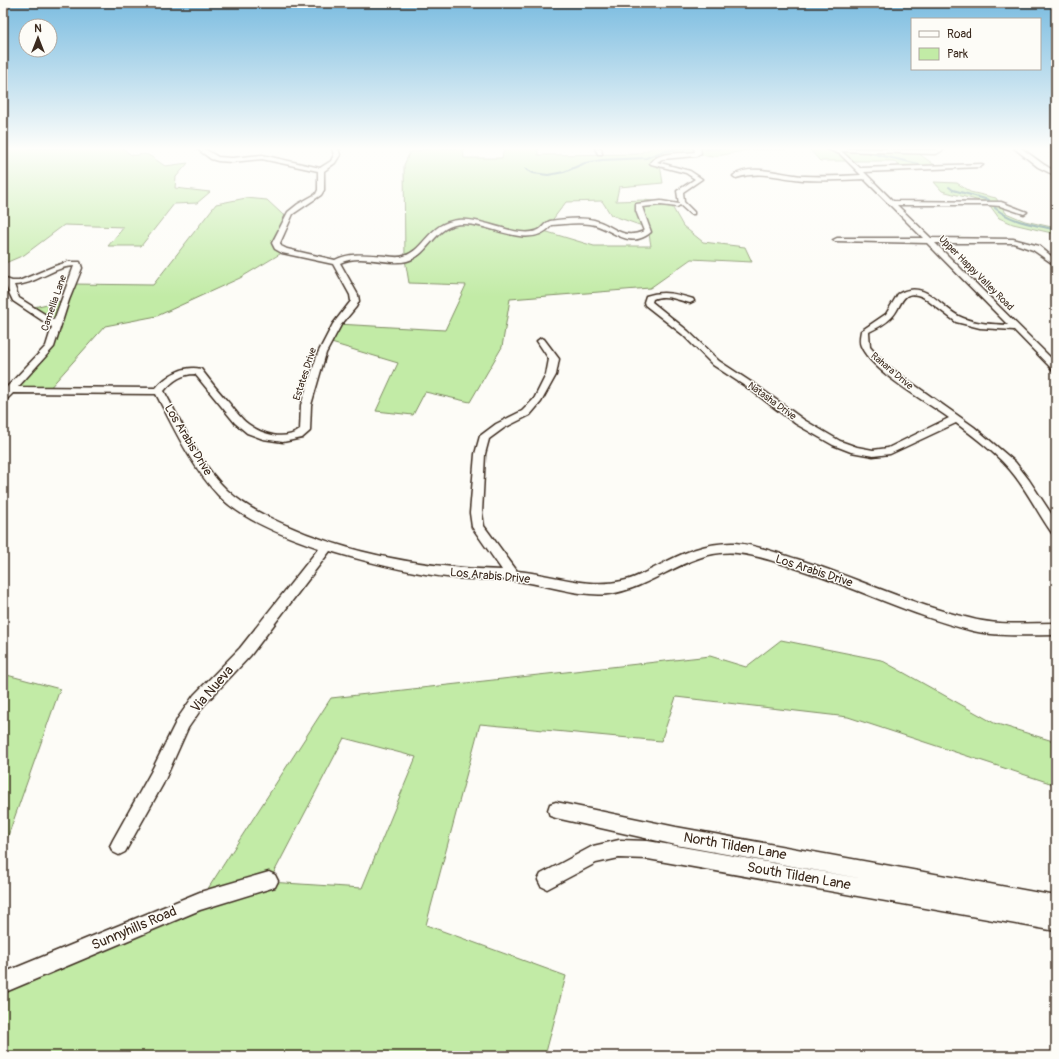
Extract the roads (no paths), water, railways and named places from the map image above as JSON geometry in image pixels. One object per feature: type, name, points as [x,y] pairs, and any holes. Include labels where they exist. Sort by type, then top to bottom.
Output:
[{"type":"street","points":[[314,197],[290,213],[276,243],[278,247],[285,251],[336,262],[340,259],[353,258],[405,259],[412,257],[440,227],[460,222],[478,223],[522,234],[535,234],[544,231],[550,223],[587,221],[593,222],[622,236],[630,238],[640,236],[648,232],[638,205],[661,203],[677,205]]},
{"type":"street","points":[[681,197],[681,202],[692,213]]},
{"type":"street","name":"Upper Happy Valley Road","points":[[886,197],[1056,368]]},
{"type":"street","points":[[892,203],[988,202],[1024,212]]},
{"type":"street","points":[[837,240],[1013,241],[1044,251],[1056,264]]},
{"type":"street","name":"Estates Drive","points":[[158,391],[175,375],[190,370],[198,371],[205,382],[243,425],[256,433],[277,439],[289,439],[298,436],[304,431],[306,405],[322,353],[337,324],[352,307],[355,301],[354,295],[336,262]]},
{"type":"street","name":"Camellia Lane","points":[[6,282],[19,284],[60,265],[70,263],[77,264],[78,268],[50,348],[6,394]]},
{"type":"street","points":[[6,282],[16,299],[57,326]]},
{"type":"street","name":"Rahara Drive","points":[[1017,328],[974,325],[957,320],[946,314],[927,295],[922,292],[911,292],[901,296],[894,304],[890,316],[865,331],[864,341],[867,349],[896,377],[956,419],[1004,456],[1026,482],[1056,530]]},
{"type":"street","name":"Natasha Drive","points":[[690,301],[665,294],[655,295],[649,298],[648,302],[649,305],[682,329],[710,358],[723,368],[735,374],[790,414],[828,438],[853,450],[880,454],[890,451],[956,419]]},
{"type":"street","points":[[512,575],[478,527],[476,513],[480,454],[484,438],[500,426],[526,413],[538,400],[551,375],[554,359],[541,341]]},
{"type":"street","name":"Los Arabis Drive","points":[[6,394],[158,391],[201,466],[223,493],[258,516],[288,532],[327,547],[373,558],[440,571],[512,575],[577,587],[606,589],[620,587],[642,579],[675,561],[699,552],[734,548],[757,552],[812,568],[947,618],[989,628],[1056,629]]},
{"type":"street","name":"Via Nueva","points":[[119,846],[157,778],[183,723],[200,700],[245,652],[327,547]]},
{"type":"street","name":"North Tilden Lane","points":[[556,810],[676,836],[1056,905]]},
{"type":"street","name":"South Tilden Lane","points":[[547,880],[593,855],[619,849],[648,850],[1056,922]]},
{"type":"street","name":"Sunnyhills Road","points":[[3,983],[200,901],[269,882]]},
{"type":"waterway","points":[[980,197],[989,200]]},
{"type":"waterway","points":[[995,208],[1016,220],[1056,230]]}]
